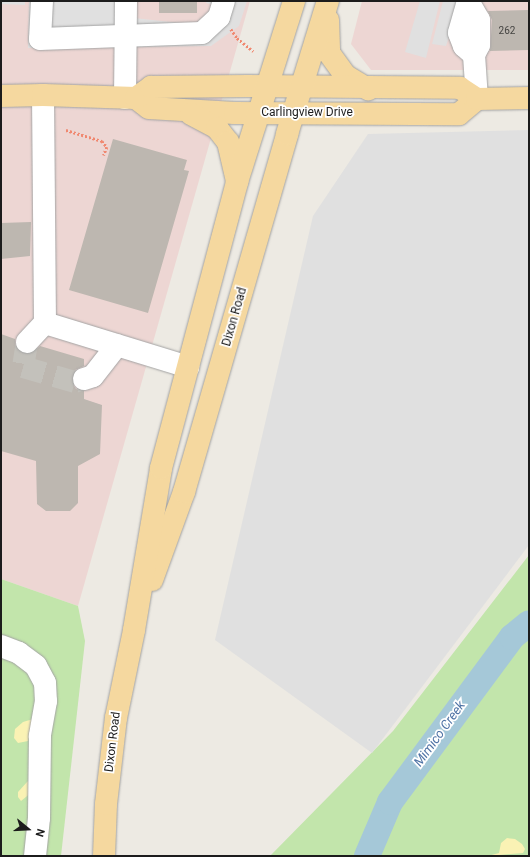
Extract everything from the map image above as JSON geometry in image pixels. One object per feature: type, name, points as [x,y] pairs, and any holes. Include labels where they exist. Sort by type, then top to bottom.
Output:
[{"type":"main road","name":"Dixon Road","points":[[104,856],[106,804],[116,718],[134,630],[161,468],[237,182],[260,113],[294,1]]},
{"type":"main road","name":"Dixon Road","points":[[134,630],[184,492],[328,1]]},
{"type":"main road","points":[[328,1],[329,53],[346,76],[368,89]]},
{"type":"main road","name":"Carlingview Drive","points":[[1,96],[43,94],[130,98],[149,108],[187,112],[260,113],[459,114],[477,99],[460,88],[302,89],[151,87],[130,98]]},
{"type":"main road","points":[[477,99],[529,98]]},
{"type":"main road","points":[[187,112],[218,128],[228,142],[237,182]]},
{"type":"lane","points":[[42,1],[40,39],[202,33],[222,9]]},
{"type":"lane","points":[[126,1],[125,36],[130,98]]},
{"type":"lane","points":[[468,1],[479,20],[479,45],[474,55],[477,99]]},
{"type":"lane","points":[[27,342],[45,323],[43,94]]},
{"type":"lane","points":[[45,323],[188,367]]},
{"type":"lane","points":[[84,379],[93,376],[117,345]]},
{"type":"lane","points":[[1,646],[19,653],[36,666],[45,683],[46,701],[40,736],[39,818],[35,856]]},
{"type":"path","points":[[222,9],[237,38],[252,51]]},
{"type":"path","points":[[66,130],[102,141],[107,147],[104,155]]},
{"type":"shaded area","points":[[1,1],[250,1],[78,606],[1,579]]},
{"type":"shaded area","points":[[1,1],[25,1],[25,5],[1,4]]},
{"type":"shaded area","points":[[29,1],[134,1],[134,18],[208,26],[219,6],[206,3],[207,1],[247,1],[239,26],[211,46],[28,48]]},
{"type":"shaded area","points":[[362,1],[529,1],[529,70],[371,70],[351,44]]},
{"type":"shaded area","points":[[420,1],[440,1],[426,58],[405,52]]},
{"type":"shaded area","points":[[443,1],[461,1],[446,46],[432,44]]},
{"type":"shaded area","points":[[529,130],[529,545],[372,753],[215,640],[313,216],[368,134]]},
{"type":"green space","points":[[529,555],[529,856],[270,856],[393,731]]},
{"type":"green space","points":[[1,579],[78,606],[85,641],[61,856],[1,856]]},
{"type":"sand","points":[[33,719],[28,741],[18,743],[14,738],[15,729],[23,722]]},
{"type":"sand","points":[[28,781],[32,782],[32,792],[21,801],[18,797],[18,792]]},
{"type":"sand","points":[[507,838],[515,839],[522,844],[525,849],[523,853],[488,856],[499,853],[501,843]]},
{"type":"building","points":[[159,1],[197,1],[197,13],[159,13]]},
{"type":"building","points":[[529,10],[529,50],[490,51],[492,20],[488,11]]},
{"type":"building","points":[[113,139],[187,160],[184,170],[189,171],[148,313],[69,290]]},
{"type":"building","points":[[31,222],[30,256],[1,259],[1,223]]},
{"type":"building","points":[[1,334],[15,339],[15,346],[24,354],[31,354],[40,346],[84,359],[84,366],[75,370],[72,376],[72,383],[76,389],[84,391],[84,399],[102,405],[100,454],[78,466],[78,503],[70,511],[46,511],[37,504],[36,461],[1,451]]},
{"type":"waterway","name":"Mimico Creek","points":[[367,856],[390,802],[512,637],[529,623]]},
{"type":"tunnel","points":[[27,342],[23,367],[75,382],[84,379]]}]
